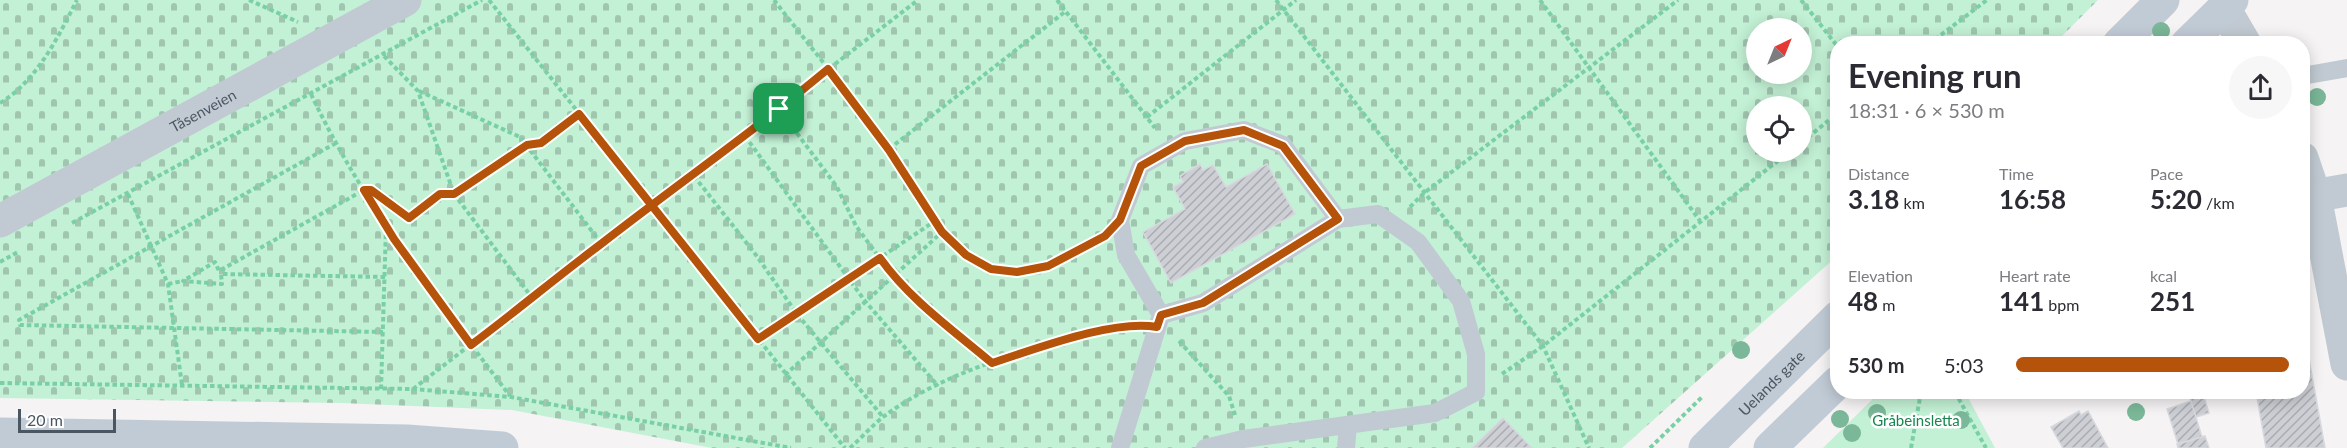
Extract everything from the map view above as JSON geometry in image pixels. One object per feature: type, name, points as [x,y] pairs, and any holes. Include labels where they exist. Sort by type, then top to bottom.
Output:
[{"type":"street","name":"Tåsenveien","points":[[0,222],[405,0]]},
{"type":"street","points":[[2127,36],[2163,0]]},
{"type":"street","points":[[2195,36],[2228,4],[2242,36]]},
{"type":"street","points":[[2310,197],[2347,190]]},
{"type":"street","points":[[2310,201],[2347,364]]},
{"type":"street","name":"Uelands gate","points":[[1705,448],[1830,326]]},
{"type":"street","points":[[1770,448],[1830,390]]},
{"type":"street","points":[[0,434],[407,441],[502,448]]},
{"type":"lane","points":[[2310,75],[2347,68]]},
{"type":"lane","points":[[1120,448],[1159,321],[1126,255],[1120,220],[1141,166],[1185,141],[1244,130],[1283,146],[1338,219]]},
{"type":"lane","points":[[1159,321],[1203,303],[1338,219],[1377,214],[1418,242],[1461,302],[1476,354],[1476,392],[1435,413],[1243,440],[1205,448]]},
{"type":"lane","points":[[1347,425],[1347,448]]},
{"type":"path","points":[[0,103],[9,98],[50,52],[77,0]]},
{"type":"path","points":[[249,0],[291,17],[330,40]]},
{"type":"path","points":[[65,226],[384,56],[482,0]]},
{"type":"path","points":[[489,0],[844,448]]},
{"type":"path","points":[[774,0],[889,150],[942,232],[966,255],[991,269],[1017,272],[1048,266],[1105,236],[1120,220]]},
{"type":"path","points":[[413,389],[601,243],[745,136],[918,0]]},
{"type":"path","points":[[1057,0],[1170,149]]},
{"type":"path","points":[[1276,0],[1543,346],[1589,448]]},
{"type":"path","points":[[1147,117],[1296,0]]},
{"type":"path","points":[[1540,0],[1700,221]]},
{"type":"path","points":[[1393,225],[1424,193],[1678,0]]},
{"type":"path","points":[[1801,0],[1830,37]]},
{"type":"path","points":[[1940,36],[1987,0]]},
{"type":"path","points":[[889,150],[1066,11]]},
{"type":"path","points":[[384,56],[418,91],[520,137],[601,243]]},
{"type":"path","points":[[418,91],[454,194],[533,298]]},
{"type":"path","points":[[311,94],[336,143],[386,227],[511,397]]},
{"type":"path","points":[[779,109],[837,187],[856,226],[893,276],[920,304],[992,363]]},
{"type":"path","points":[[220,273],[364,190],[371,190],[409,218],[440,194],[454,194],[527,145],[541,143],[579,114]]},
{"type":"path","points":[[1812,134],[1830,119]]},
{"type":"path","points":[[745,136],[848,279],[938,386]]},
{"type":"path","points":[[336,143],[19,320],[20,325],[383,332]]},
{"type":"path","points":[[1476,392],[1543,346],[1776,162]]},
{"type":"path","points":[[693,176],[756,255],[797,314],[883,417]]},
{"type":"path","points":[[128,194],[153,244],[168,284],[182,385]]},
{"type":"path","points":[[758,339],[935,222]]},
{"type":"path","points":[[381,389],[386,227]]},
{"type":"path","points":[[785,375],[942,232]]},
{"type":"path","points":[[0,262],[28,246]]},
{"type":"path","points":[[168,284],[183,281],[222,284],[220,273],[214,262],[183,281]]},
{"type":"path","points":[[220,273],[385,277]]},
{"type":"path","points":[[850,448],[883,417],[938,386],[992,363],[1073,338],[1159,321],[1229,396],[1243,440]]},
{"type":"path","points":[[0,383],[413,389],[511,397],[791,448]]},
{"type":"path","points":[[1650,448],[1702,397]]},
{"type":"path","points":[[1911,448],[1920,399]]},
{"type":"path","points":[[1959,399],[1986,448]]},
{"type":"green space","points":[[0,0],[2098,0],[2062,36],[1830,36],[1830,262],[1622,448],[712,448],[512,410],[341,403],[0,398]]},
{"type":"green space","name":"Gråbeinsletta","points":[[1873,399],[1969,399],[1995,448],[1823,448]]},
{"type":"building","points":[[1200,164],[1203,170],[1213,165],[1226,187],[1267,164],[1295,214],[1171,283],[1143,232],[1185,209],[1173,187],[1183,182],[1180,176]]},
{"type":"building","points":[[2310,364],[2325,448],[2266,448],[2257,399],[2310,399]]},
{"type":"building","points":[[2190,399],[2205,399],[2209,413],[2196,417]]},
{"type":"building","points":[[2191,401],[2202,437],[2178,444],[2167,409]]},
{"type":"building","points":[[2079,411],[2081,415],[2088,411],[2108,448],[2063,448],[2051,427]]},
{"type":"building","points":[[1503,418],[1532,448],[1472,448]]},
{"type":"building","points":[[2205,436],[2209,448],[2178,448],[2177,444]]},
{"type":"route","points":[[779,109],[693,176],[653,206],[601,243],[471,345],[394,239],[364,190],[371,190],[409,218],[440,194],[454,194],[527,145],[541,143],[579,114],[653,206],[758,339],[880,258],[893,276],[920,304],[992,363],[1073,338],[1141,324],[1157,327],[1161,315],[1203,303],[1338,219],[1283,146],[1244,130],[1185,141],[1141,166],[1120,220],[1105,236],[1048,266],[1017,272],[991,269],[966,255],[942,232],[889,150],[828,69],[779,109]]}]
